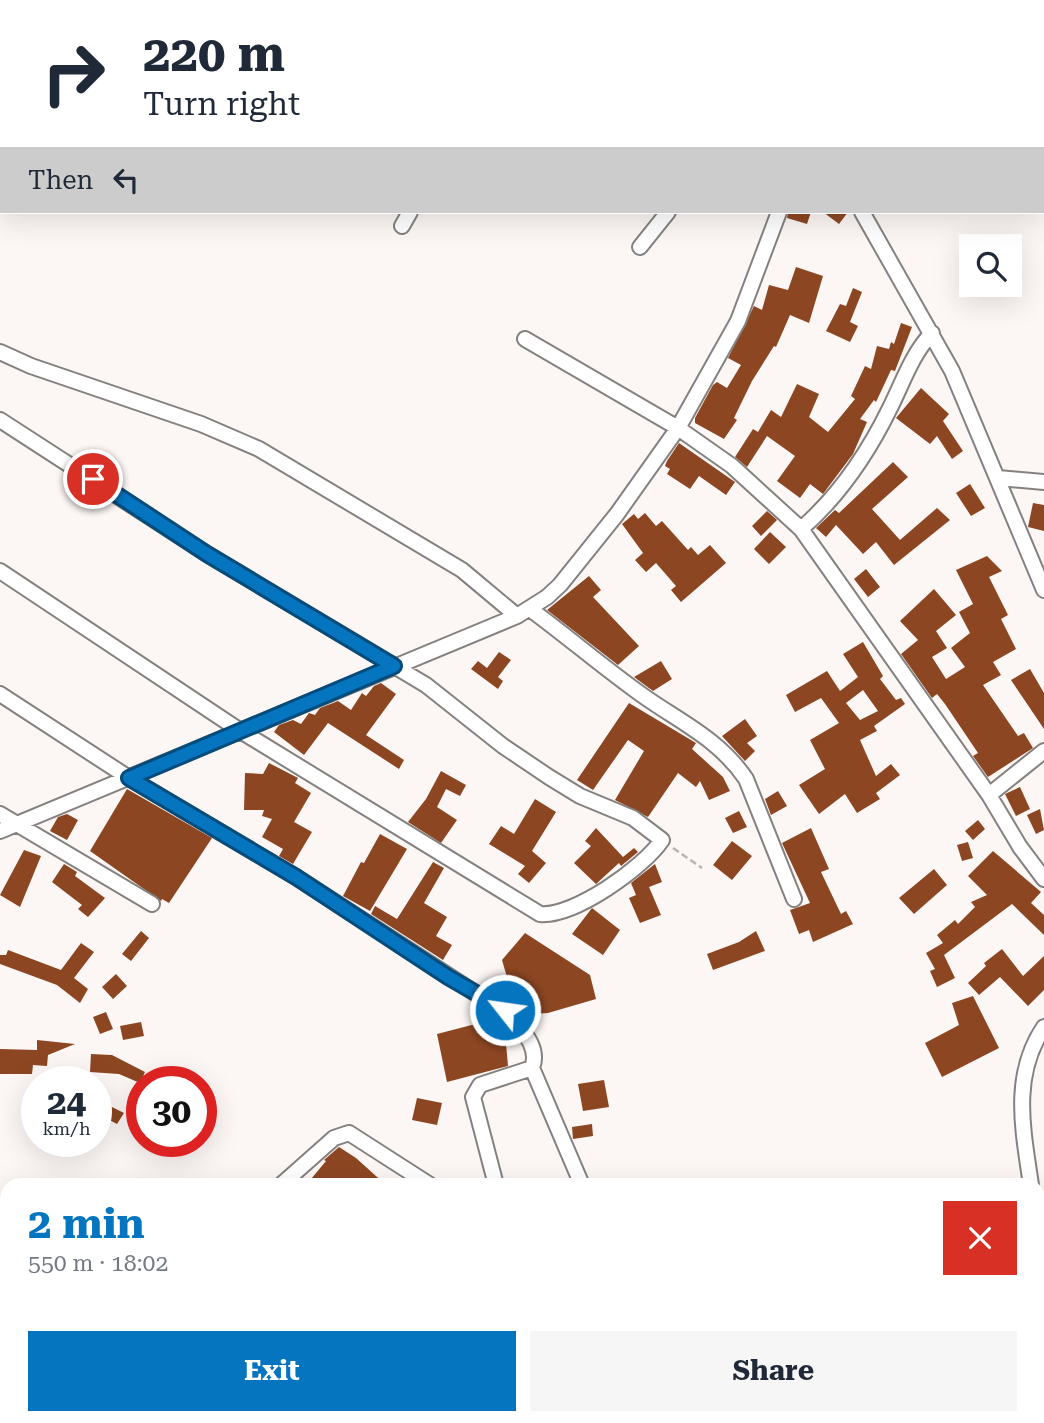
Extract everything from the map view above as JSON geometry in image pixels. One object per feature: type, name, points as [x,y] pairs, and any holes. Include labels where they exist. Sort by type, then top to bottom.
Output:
[{"type":"street","points":[[402,226],[409,214]]},
{"type":"street","points":[[640,247],[666,214]]},
{"type":"street","points":[[7,828],[524,613],[560,585],[617,514],[678,428],[737,321],[778,214]]},
{"type":"street","points":[[863,214],[932,333],[998,478],[1044,590]]},
{"type":"street","points":[[801,529],[834,497],[862,461],[915,352],[932,333]]},
{"type":"street","points":[[525,339],[678,428],[732,466],[801,529],[989,795],[1020,847],[1044,879]]},
{"type":"street","points":[[0,352],[30,366],[201,424],[259,449],[462,570],[708,737],[746,779],[793,899]]},
{"type":"street","points":[[0,420],[207,554],[426,685],[503,746],[549,777],[580,796],[633,818],[662,840],[652,855],[603,890],[559,913],[540,914],[239,730],[0,571]]},
{"type":"street","points":[[998,478],[1044,482]]},
{"type":"street","points":[[0,694],[129,778],[296,877],[448,977],[505,1010],[531,1042],[535,1060],[532,1068],[579,1178]]},
{"type":"street","points":[[989,795],[1044,751]]},
{"type":"street","points":[[0,814],[7,828],[86,863],[152,904]]},
{"type":"street","points":[[1030,1178],[1020,1106],[1024,1072],[1044,1027]]},
{"type":"street","points":[[494,1178],[473,1097],[480,1084],[532,1068]]},
{"type":"street","points":[[289,1178],[334,1138],[349,1133],[419,1178]]},
{"type":"path","points":[[662,840],[702,868]]},
{"type":"building","points":[[788,214],[810,214],[807,224],[787,218]]},
{"type":"building","points":[[826,214],[846,214],[839,224]]},
{"type":"building","points":[[796,267],[823,276],[809,323],[790,315],[776,347],[774,346],[752,381],[734,418],[737,420],[724,439],[695,423],[695,418],[713,385],[717,382],[727,388],[741,365],[728,358],[754,306],[762,310],[769,285],[788,290]]},
{"type":"building","points":[[853,288],[862,292],[850,322],[858,326],[850,342],[826,331],[840,304],[846,306]]},
{"type":"building","points":[[901,323],[912,327],[895,371],[891,370],[876,402],[874,400],[860,419],[867,422],[853,454],[823,494],[810,484],[800,498],[777,481],[795,456],[767,436],[747,467],[735,457],[753,429],[758,432],[771,410],[781,417],[797,384],[819,394],[809,417],[828,432],[855,399],[851,396],[865,366],[871,369],[877,346],[889,349],[891,342],[894,344]]},
{"type":"building","points":[[921,388],[949,414],[943,421],[963,451],[952,459],[937,436],[930,444],[896,418]]},
{"type":"building","points":[[679,443],[735,482],[726,495],[699,476],[690,489],[667,474],[670,469],[665,466]]},
{"type":"building","points":[[893,462],[908,477],[872,509],[900,540],[937,508],[950,520],[894,565],[876,542],[863,554],[836,525],[826,537],[816,528],[835,510],[839,513]]},
{"type":"building","points":[[970,484],[985,508],[971,516],[956,493]]},
{"type":"building","points":[[1033,503],[1044,505],[1044,531],[1028,527]]},
{"type":"building","points":[[767,511],[777,520],[761,536],[752,526]]},
{"type":"building","points":[[645,513],[656,526],[662,521],[688,550],[691,547],[698,555],[710,545],[726,563],[681,602],[671,590],[676,586],[656,563],[646,572],[635,560],[643,553],[622,524],[634,514],[638,519]]},
{"type":"building","points":[[770,532],[786,547],[769,564],[754,549]]},
{"type":"building","points":[[987,556],[1002,571],[989,577],[1008,615],[1001,619],[1016,649],[993,662],[1001,675],[983,685],[1018,736],[1024,733],[1033,748],[988,777],[973,756],[978,753],[945,704],[937,694],[932,698],[901,654],[918,640],[900,621],[934,589],[956,615],[936,631],[947,648],[932,657],[946,679],[965,667],[951,648],[970,633],[959,612],[973,604],[956,570]]},
{"type":"building","points":[[866,569],[880,587],[868,597],[854,579]]},
{"type":"building","points":[[589,576],[601,590],[593,597],[639,646],[618,665],[547,610]]},
{"type":"building","points":[[863,642],[883,676],[880,679],[896,700],[901,698],[905,704],[874,726],[877,731],[860,740],[876,776],[891,764],[900,775],[876,793],[880,799],[857,813],[845,794],[819,814],[799,785],[825,769],[810,740],[839,723],[821,698],[795,712],[786,695],[827,671],[840,691],[858,677],[843,654]],"holes":[[[863,690],[878,711],[860,720],[846,703]]]},
{"type":"building","points":[[499,652],[511,660],[498,677],[503,681],[498,689],[471,669],[478,661],[487,668]]},
{"type":"building","points":[[661,661],[672,679],[653,691],[634,677]]},
{"type":"building","points":[[1030,669],[1044,693],[1044,729],[1011,680]]},
{"type":"building","points":[[381,683],[396,694],[366,735],[404,760],[399,769],[328,723],[304,755],[274,732],[279,725],[293,720],[301,724],[309,713],[315,715],[320,708],[338,701],[351,710],[362,693],[366,696],[374,686]]},
{"type":"building","points":[[629,703],[696,743],[692,749],[723,777],[730,791],[709,800],[700,781],[696,787],[678,773],[648,817],[615,800],[644,751],[628,740],[593,790],[577,780]]},
{"type":"building","points":[[745,719],[757,736],[747,743],[755,751],[745,761],[722,736]]},
{"type":"building","points":[[269,763],[298,778],[295,783],[311,793],[294,822],[312,832],[293,864],[279,856],[283,849],[262,837],[272,819],[262,816],[264,810],[244,810],[245,773],[263,774]]},
{"type":"building","points":[[441,771],[466,785],[460,796],[446,789],[437,807],[457,820],[441,843],[408,822],[426,799]]},
{"type":"building","points":[[1020,787],[1030,809],[1016,816],[1005,794]]},
{"type":"building","points":[[127,789],[212,838],[169,903],[162,899],[161,901],[90,851]]},
{"type":"building","points":[[778,791],[787,806],[771,815],[765,799]]},
{"type":"building","points":[[535,799],[556,812],[532,851],[546,863],[529,883],[518,874],[525,866],[489,844],[501,826],[514,834]]},
{"type":"building","points":[[1040,809],[1044,830],[1036,834],[1027,815]]},
{"type":"building","points":[[739,811],[747,827],[733,833],[725,818]]},
{"type":"building","points":[[67,814],[78,820],[67,840],[50,831],[58,817]]},
{"type":"building","points":[[978,820],[985,829],[973,840],[965,831]]},
{"type":"building","points":[[596,828],[623,857],[634,848],[638,852],[621,866],[619,863],[596,884],[574,863],[591,846],[585,841]]},
{"type":"building","points":[[811,828],[829,869],[821,872],[841,914],[846,911],[853,924],[813,942],[809,930],[799,934],[790,910],[810,903],[782,843]]},
{"type":"building","points":[[380,834],[407,849],[370,911],[343,896]]},
{"type":"building","points":[[732,841],[752,856],[732,880],[713,865]]},
{"type":"building","points":[[968,842],[973,858],[962,861],[957,845]]},
{"type":"building","points":[[24,850],[41,856],[20,907],[0,895]]},
{"type":"building","points":[[993,851],[1041,892],[1031,903],[1044,915],[1044,935],[1012,904],[944,955],[955,978],[937,987],[930,971],[935,969],[926,953],[943,943],[937,935],[955,920],[958,924],[975,907],[971,902],[987,895],[968,876]]},
{"type":"building","points":[[433,862],[444,868],[424,903],[447,917],[436,936],[452,945],[443,960],[371,914],[375,906],[397,919]]},
{"type":"building","points":[[64,864],[77,872],[75,876],[105,898],[88,917],[78,909],[82,905],[52,882]]},
{"type":"building","points":[[655,864],[662,882],[649,887],[661,915],[640,923],[629,898],[636,895],[631,883]]},
{"type":"building","points":[[934,869],[947,885],[914,914],[899,898]]},
{"type":"building","points":[[592,908],[620,930],[603,955],[572,934]]},
{"type":"building","points":[[141,931],[149,938],[131,961],[122,954]]},
{"type":"building","points":[[756,931],[765,951],[713,970],[707,954],[739,942]]},
{"type":"building","points":[[525,933],[590,975],[596,999],[548,1013],[532,1014],[530,986],[511,991],[502,960]]},
{"type":"building","points":[[81,943],[94,952],[74,978],[88,989],[80,1003],[57,985],[0,964],[0,955],[6,955],[8,950],[61,970]]},
{"type":"building","points":[[1002,949],[1023,976],[1044,956],[1044,990],[1028,1006],[1000,977],[979,995],[968,983],[986,966],[984,963]]},
{"type":"building","points":[[116,974],[127,986],[113,999],[102,987]]},
{"type":"building","points":[[973,996],[999,1048],[942,1077],[925,1043],[959,1025],[952,1003]]},
{"type":"building","points":[[106,1012],[113,1029],[100,1034],[93,1017]]},
{"type":"building","points":[[487,1021],[505,1032],[508,1066],[447,1082],[437,1034]]},
{"type":"building","points":[[141,1022],[144,1036],[123,1040],[120,1026]]},
{"type":"building","points":[[37,1040],[75,1044],[48,1055],[47,1066],[21,1066],[21,1074],[0,1074],[0,1049],[37,1050]]},
{"type":"building","points":[[91,1054],[112,1055],[133,1066],[126,1066],[126,1077],[112,1074],[112,1066],[90,1066]]},
{"type":"building","points":[[604,1080],[609,1107],[583,1111],[578,1084]]},
{"type":"building","points":[[417,1098],[442,1103],[437,1125],[412,1120]]},
{"type":"building","points":[[112,1107],[124,1113],[117,1124],[112,1121]]},
{"type":"building","points":[[592,1124],[593,1136],[573,1139],[572,1127]]},
{"type":"building","points":[[339,1147],[378,1178],[312,1178],[326,1161],[324,1160]]},
{"type":"route","points":[[93,479],[207,554],[394,666],[129,778],[296,877],[448,977],[505,1010]]}]
